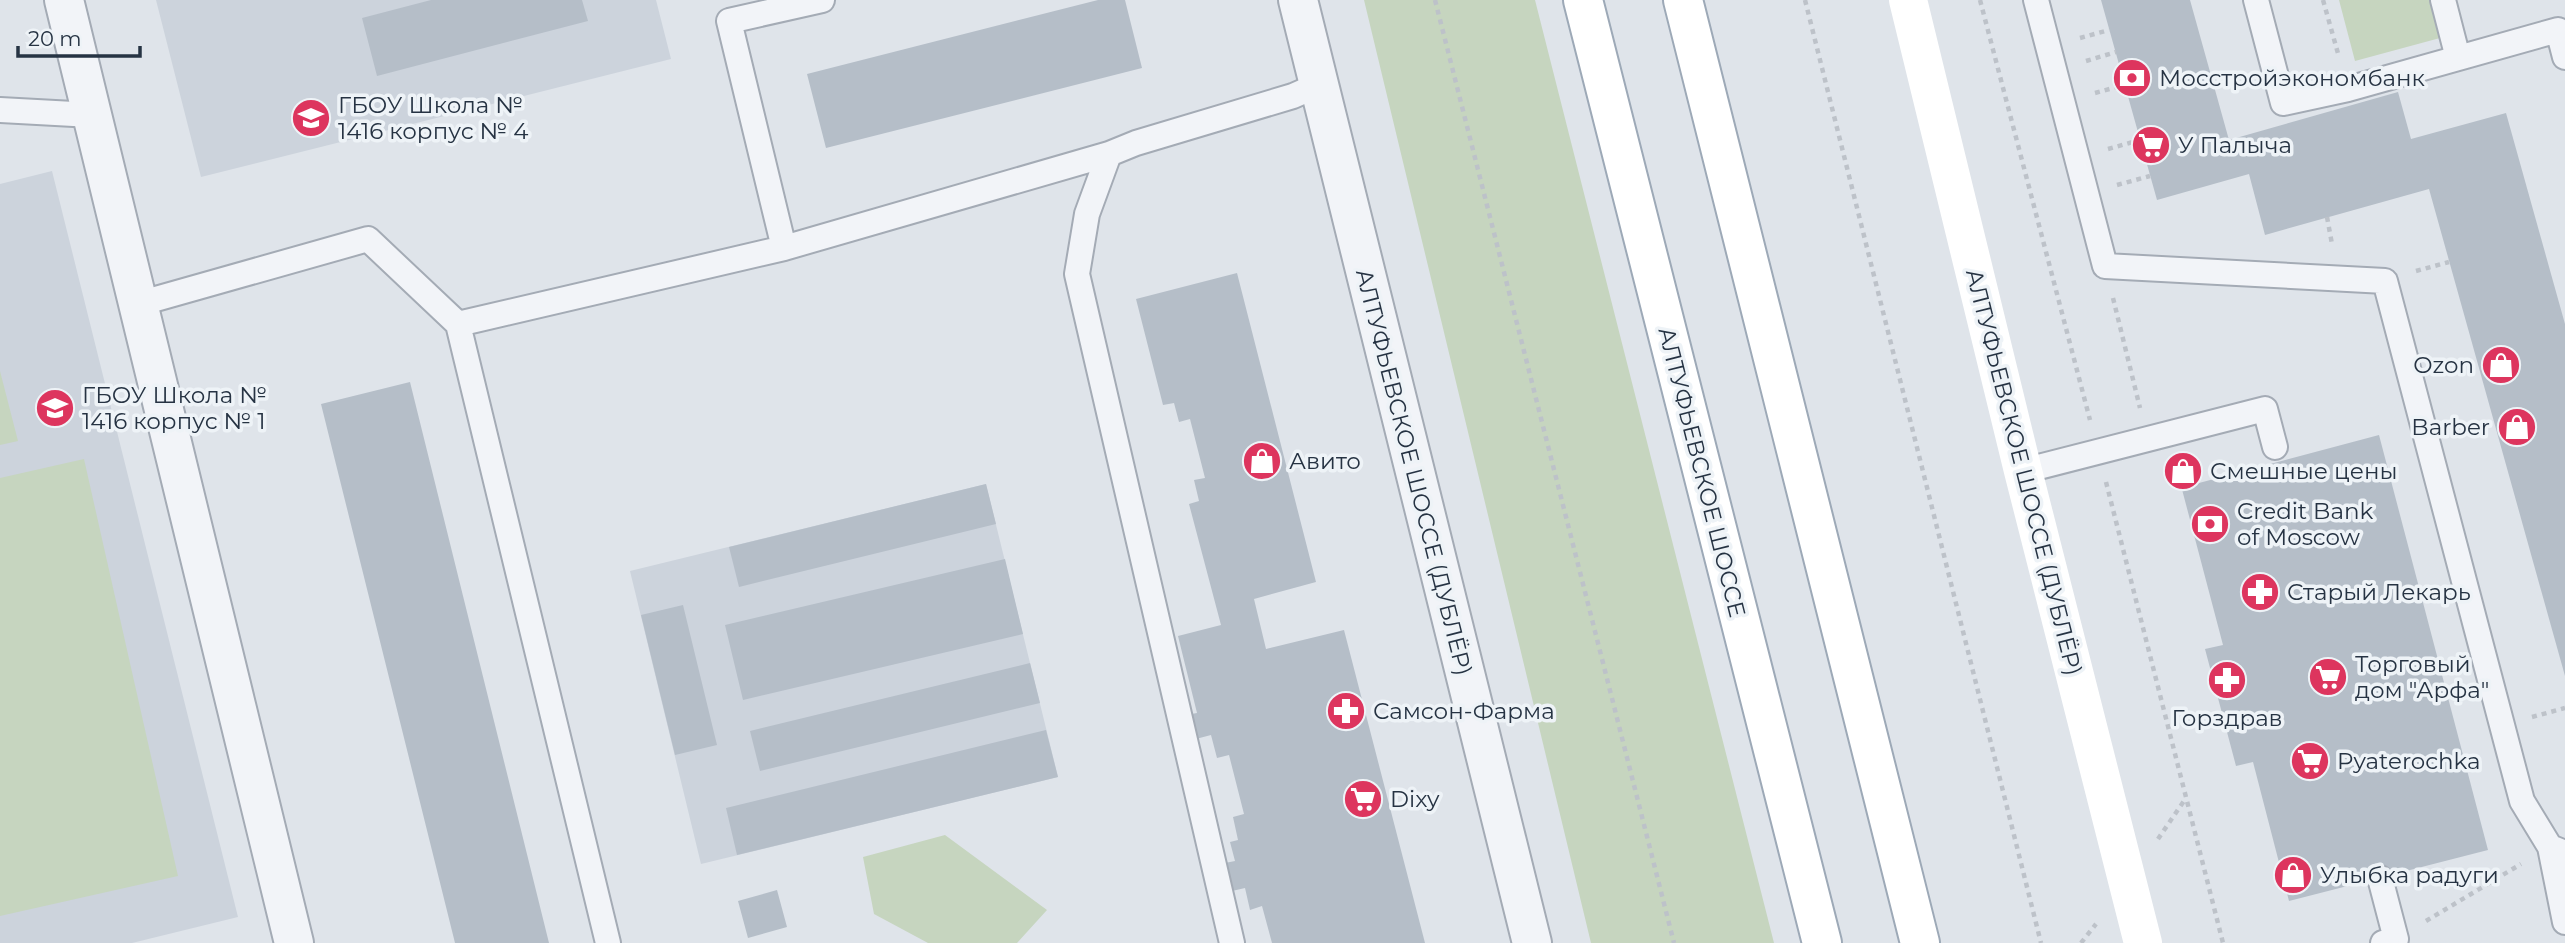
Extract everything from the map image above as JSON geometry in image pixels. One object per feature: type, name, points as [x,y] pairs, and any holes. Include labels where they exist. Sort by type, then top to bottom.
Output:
[{"type":"main road","name":"АЛТУФЬЕВСКОЕ ШОССЕ","points":[[1583,0],[1822,943]]},
{"type":"main road","points":[[1683,0],[1920,943]]},
{"type":"main road","name":"АЛТУФЬЕВСКОЕ ШОССЕ (ДУБЛЁР)","points":[[1908,0],[2023,471],[2143,943]]},
{"type":"street","points":[[64,0],[294,943]]},
{"type":"street","name":"АЛТУФЬЕВСКОЕ ШОССЕ (ДУБЛЁР)","points":[[1298,0],[1532,943]]},
{"type":"lane","points":[[784,248],[729,21],[822,0]]},
{"type":"lane","points":[[2036,0],[2105,266],[2385,281],[2522,801],[2557,850],[2565,922]]},
{"type":"lane","points":[[2256,0],[2283,103],[2348,89],[2558,30],[2565,57]]},
{"type":"lane","points":[[2443,0],[2458,58]]},
{"type":"lane","points":[[458,324],[784,248],[1109,154],[1136,143],[1293,96],[1318,85]]},
{"type":"lane","points":[[0,110],[92,115]]},
{"type":"lane","points":[[1109,154],[1087,214],[1077,274],[1232,943]]},
{"type":"lane","points":[[138,304],[368,239],[458,324],[608,943]]},
{"type":"lane","points":[[2023,471],[2265,410],[2275,447]]},
{"type":"lane","points":[[2380,878],[2389,941]]},
{"type":"path","points":[[1435,0],[1674,943]]},
{"type":"path","points":[[1805,0],[2042,943]]},
{"type":"path","points":[[1980,0],[2222,943]]},
{"type":"path","points":[[2323,0],[2348,89]]},
{"type":"path","points":[[2105,266],[2147,439]]},
{"type":"path","points":[[2157,840],[2186,798]]},
{"type":"path","points":[[2389,941],[2557,850]]},
{"type":"path","points":[[2081,943],[2104,914]]},
{"type":"shaded area","name":"ГБОУ Школа № 1416 корпус № 4","points":[[156,0],[656,0],[671,59],[201,177]]},
{"type":"shaded area","name":"ГБОУ Школа № 1416 корпус № 1","points":[[52,171],[238,917],[132,943],[0,943],[0,184]]},
{"type":"shaded area","points":[[986,484],[1058,777],[701,864],[630,571]]},
{"type":"green space","points":[[1364,0],[1535,0],[1774,943],[1591,943]]},
{"type":"green space","points":[[2339,0],[2430,0],[2440,38],[2355,61]]},
{"type":"green space","points":[[0,371],[18,441],[0,445]]},
{"type":"green space","points":[[84,459],[178,876],[0,916],[0,478]]},
{"type":"green space","points":[[945,835],[1047,910],[1017,943],[928,943],[874,914],[863,857]]},
{"type":"building","points":[[431,0],[582,0],[588,21],[377,76],[362,18]]},
{"type":"building","points":[[1098,0],[1125,0],[1142,68],[826,148],[807,74]]},
{"type":"building","points":[[2101,0],[2190,0],[2229,140],[2398,92],[2411,139],[2506,113],[2565,324],[2565,676],[2429,189],[2265,235],[2249,174],[2157,200]]},
{"type":"building","points":[[1237,273],[1316,582],[1254,599],[1266,649],[1344,630],[1425,943],[1272,943],[1262,906],[1250,910],[1245,888],[1232,891],[1225,863],[1235,861],[1230,842],[1238,840],[1233,817],[1244,814],[1229,755],[1217,758],[1211,735],[1192,740],[1186,715],[1197,713],[1178,636],[1221,625],[1189,504],[1199,501],[1194,480],[1205,478],[1190,419],[1179,422],[1174,403],[1163,405],[1136,299]]},
{"type":"building","points":[[410,382],[549,943],[455,943],[321,404]]},
{"type":"building","name":"Торговый дом \"Арфа\"","points":[[2379,435],[2488,850],[2289,901],[2253,762],[2236,766],[2205,649],[2223,645],[2174,459],[2192,454],[2199,483]]},
{"type":"building","points":[[986,484],[996,524],[739,587],[729,547]]},
{"type":"building","points":[[1005,559],[1023,634],[743,700],[725,625]]},
{"type":"building","points":[[683,605],[717,745],[675,755],[641,615]]},
{"type":"building","points":[[1030,663],[1040,703],[760,771],[750,731]]},
{"type":"building","points":[[1046,730],[1058,777],[737,855],[726,808]]},
{"type":"building","points":[[777,890],[787,927],[748,938],[738,901]]},
{"type":"place","name":"Мосстройэкономбанк","points":[[2132,78]]},
{"type":"place","name":"ГБОУ Школа № 1416 корпус № 4","points":[[311,118]]},
{"type":"place","name":"У Палыча","points":[[2151,145]]},
{"type":"place","name":"Ozon","points":[[2501,365]]},
{"type":"place","name":"ГБОУ Школа № 1416 корпус № 1","points":[[55,408]]},
{"type":"place","name":"Barber","points":[[2517,427]]},
{"type":"place","name":"Авито","points":[[1262,461]]},
{"type":"place","name":"Смешные цены","points":[[2183,471]]},
{"type":"place","name":"Credit Bank of Moscow","points":[[2210,524]]},
{"type":"place","name":"Старый Лекарь","points":[[2260,592]]},
{"type":"place","name":"Торговый дом \"Арфа\"","points":[[2328,677]]},
{"type":"place","name":"Горздрав","points":[[2227,680]]},
{"type":"place","name":"Самсон-Фарма","points":[[1346,711]]},
{"type":"place","name":"Pyaterochka","points":[[2310,761]]},
{"type":"place","name":"Dixy","points":[[1363,799]]},
{"type":"place","name":"Улыбка радуги","points":[[2293,875]]}]
